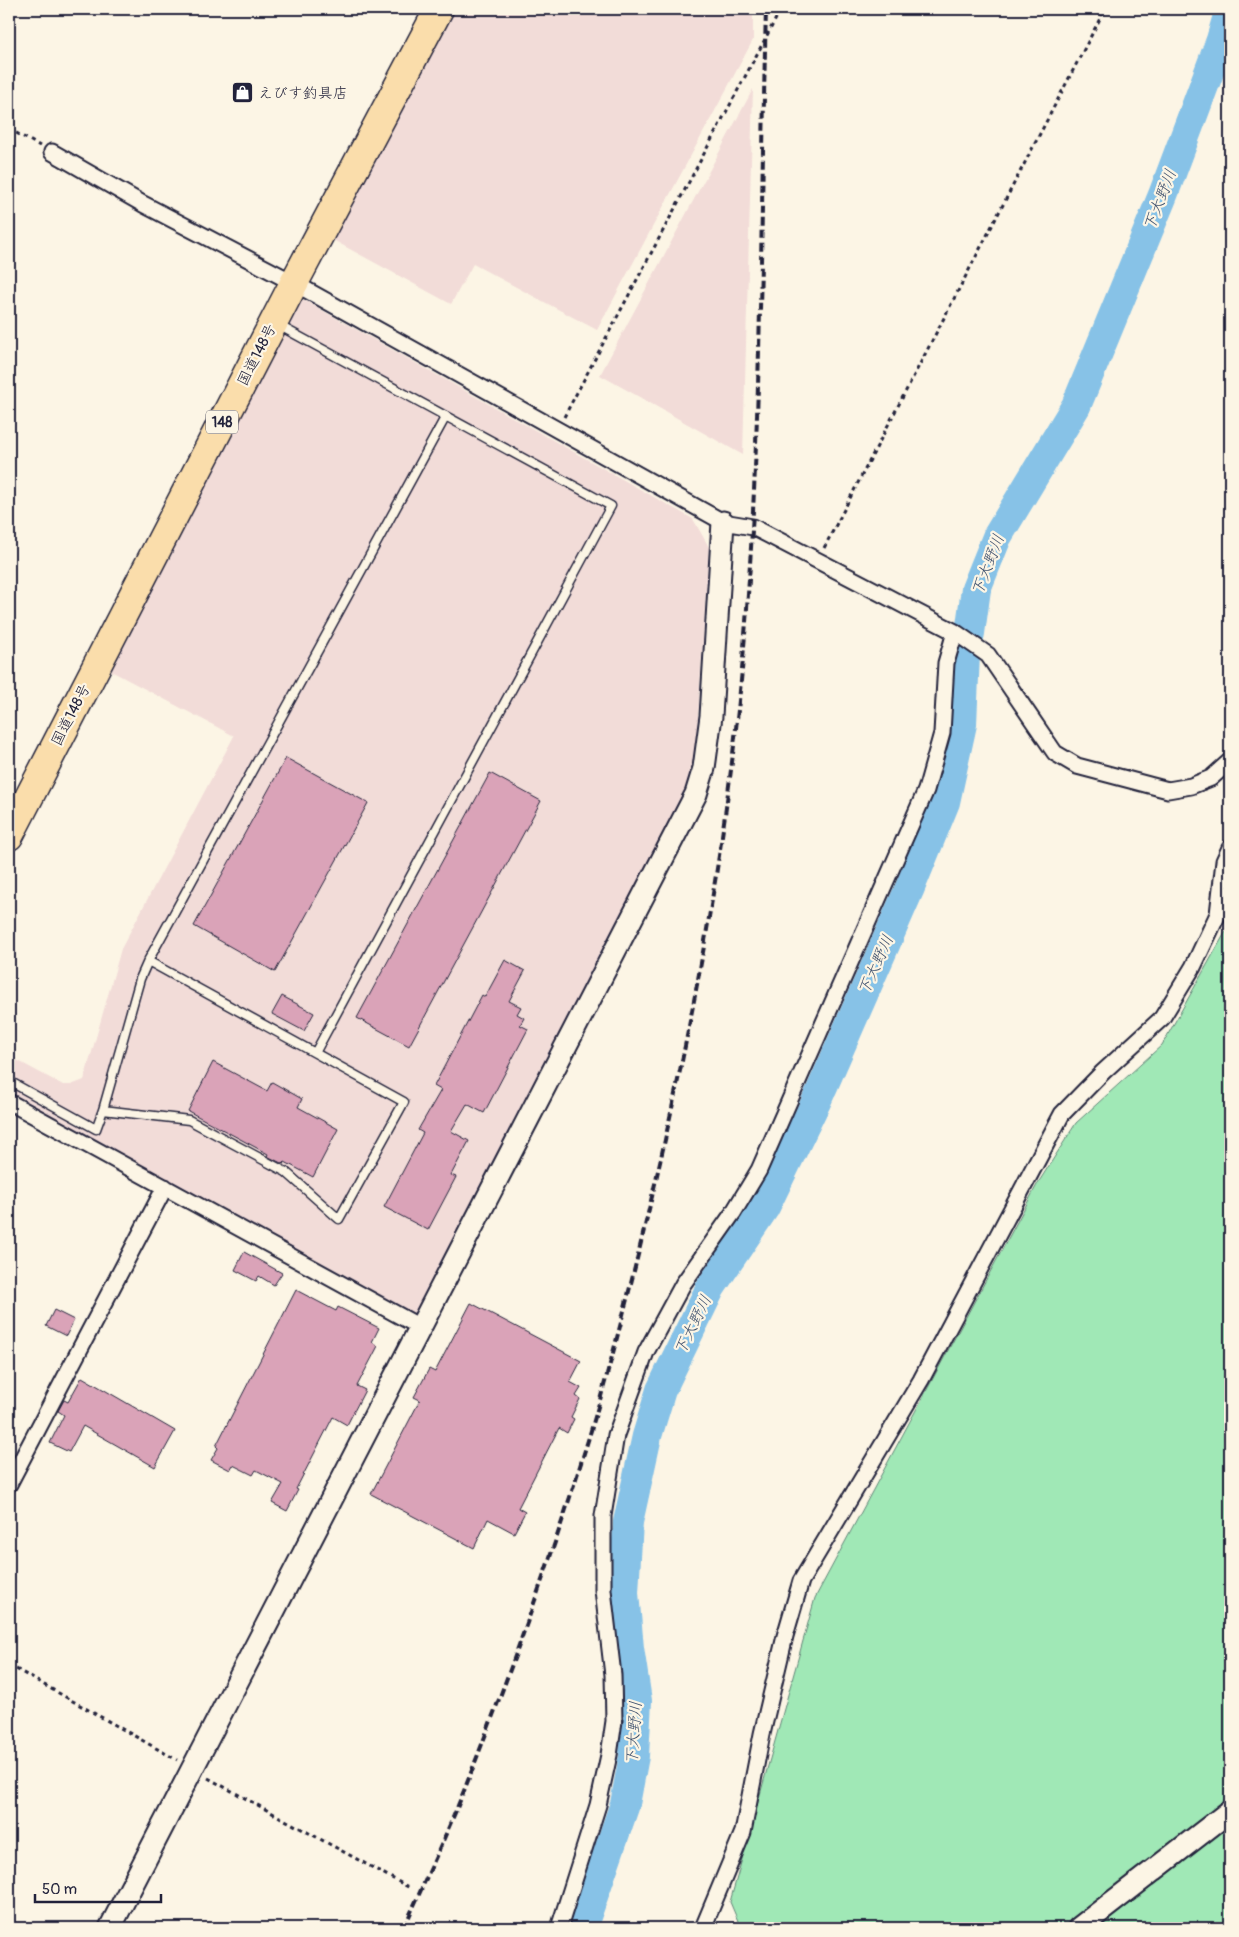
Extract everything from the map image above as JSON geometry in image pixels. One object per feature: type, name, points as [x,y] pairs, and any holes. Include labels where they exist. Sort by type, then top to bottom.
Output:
[{"type":"highway","name":"国道148号","points":[[9,836],[294,283],[439,9]]},
{"type":"street","points":[[52,152],[143,204],[294,283],[723,522],[753,527],[956,632],[988,655],[1055,753],[1077,766],[1168,790],[1191,786],[1211,778],[1230,761]]},
{"type":"street","points":[[110,1928],[696,794],[704,768],[711,716],[723,522]]},
{"type":"street","points":[[559,1928],[598,1806],[614,1721],[613,1675],[603,1590],[603,1516],[616,1435],[646,1352],[675,1298],[733,1213],[759,1170],[926,790],[942,733],[946,663],[956,632]]},
{"type":"street","points":[[703,1928],[743,1832],[762,1734],[785,1636],[801,1581],[921,1380],[1062,1114],[1103,1072],[1162,1018],[1194,967],[1218,914],[1224,860],[1230,848]]},
{"type":"street","points":[[9,1102],[420,1327]]},
{"type":"street","points":[[9,1484],[165,1187]]},
{"type":"street","points":[[1079,1928],[1230,1811]]},
{"type":"lane","points":[[274,322],[611,506],[315,1053]]},
{"type":"lane","points":[[9,1081],[96,1129],[140,979],[148,961],[446,416]]},
{"type":"lane","points":[[103,1110],[189,1120],[286,1172],[339,1219],[404,1102],[148,961]]},
{"type":"path","points":[[558,429],[781,9]]},
{"type":"path","points":[[818,560],[1105,9]]},
{"type":"path","points":[[9,129],[52,152]]},
{"type":"path","points":[[9,1665],[191,1769],[410,1888]]},
{"type":"shaded area","points":[[452,9],[753,9],[753,40],[597,330],[473,264],[451,304],[333,240]]},
{"type":"shaded area","points":[[753,89],[743,455],[600,375]]},
{"type":"shaded area","points":[[295,295],[693,519],[709,547],[695,765],[679,806],[417,1316],[9,1097],[9,1056],[63,1085],[71,1085],[84,1080],[121,949],[234,736],[111,671]]},
{"type":"green space","points":[[1230,924],[1230,1928],[741,1928],[730,1902],[815,1598],[1038,1183],[1076,1123],[1162,1045]]},
{"type":"building","points":[[286,758],[368,803],[275,972],[194,926]]},
{"type":"building","points":[[490,773],[541,801],[409,1046],[357,1018]]},
{"type":"building","points":[[505,960],[525,971],[509,1001],[521,1007],[517,1014],[524,1018],[520,1025],[528,1029],[484,1113],[467,1104],[451,1131],[469,1141],[451,1175],[456,1177],[428,1230],[384,1207],[423,1133],[418,1130],[441,1090],[434,1086],[482,995],[485,997]]},
{"type":"building","points":[[282,996],[314,1013],[304,1031],[272,1014]]},
{"type":"building","points":[[213,1062],[267,1091],[272,1082],[302,1099],[298,1107],[338,1129],[313,1177],[285,1162],[283,1164],[267,1156],[268,1154],[188,1111]]},
{"type":"building","points":[[244,1252],[282,1273],[274,1285],[259,1276],[256,1281],[235,1270]]},
{"type":"building","points":[[296,1290],[336,1311],[338,1307],[379,1328],[372,1342],[378,1346],[357,1386],[365,1390],[347,1425],[333,1417],[296,1489],[298,1490],[287,1511],[272,1503],[283,1484],[256,1470],[253,1475],[233,1465],[230,1470],[211,1460],[218,1448],[216,1446]]},
{"type":"building","points":[[471,1303],[581,1361],[570,1382],[581,1388],[576,1396],[580,1399],[571,1417],[574,1419],[567,1433],[559,1428],[518,1508],[525,1512],[514,1533],[488,1519],[474,1548],[371,1494],[420,1400],[414,1397],[429,1369],[435,1372]]},
{"type":"building","points":[[54,1310],[74,1320],[66,1336],[46,1326]]},
{"type":"building","points":[[82,1377],[175,1431],[155,1467],[83,1426],[69,1452],[50,1443],[64,1415],[58,1411],[64,1400],[68,1402]]},
{"type":"waterway","name":"下大野川","points":[[582,1928],[625,1804],[634,1756],[637,1701],[629,1648],[624,1593],[628,1522],[647,1436],[661,1390],[711,1287],[765,1207],[816,1102],[909,890],[945,802],[962,724],[965,653],[970,633],[976,589],[997,537],[1076,406],[1163,195],[1221,40],[1230,9]]},
{"type":"railway","points":[[404,1928],[452,1820],[512,1665],[591,1432],[654,1188],[681,1065],[705,941],[733,754],[747,606],[759,350],[766,9]]},
{"type":"place","name":"えびす釣具店","points":[[242,93]]}]
